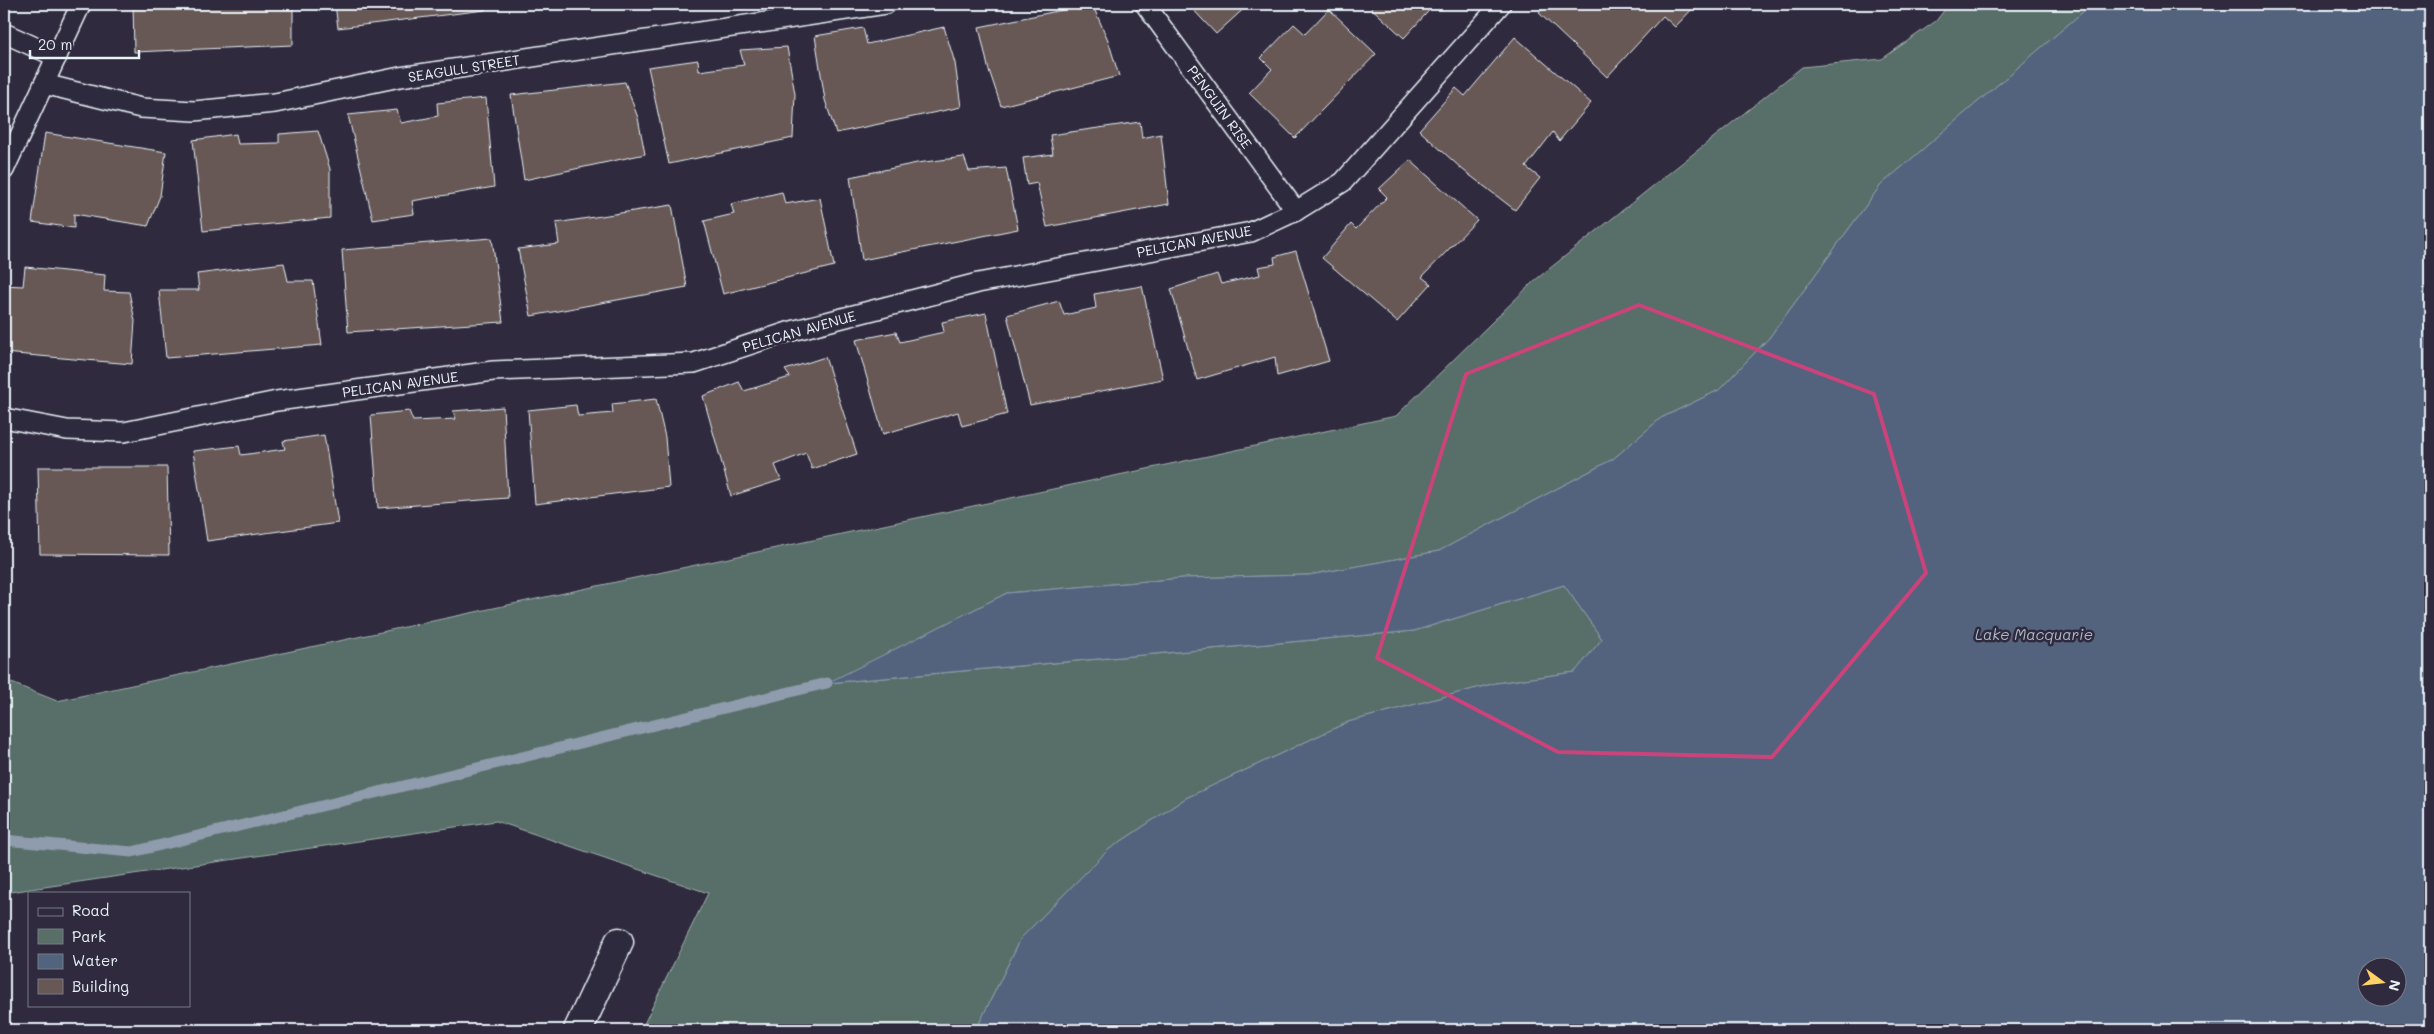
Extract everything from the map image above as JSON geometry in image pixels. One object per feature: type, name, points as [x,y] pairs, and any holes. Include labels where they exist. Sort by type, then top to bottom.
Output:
[{"type":"street","points":[[578,1030],[619,942]]},
{"type":"lane","points":[[4,170],[81,4]]},
{"type":"lane","name":"SEAGULL STREET","points":[[44,84],[141,108],[194,111],[248,106],[275,103],[400,77],[886,4]]},
{"type":"lane","name":"PENGUIN RISE","points":[[1144,4],[1296,211]]},
{"type":"lane","name":"PELICAN AVENUE","points":[[4,418],[67,430],[124,432],[278,401],[493,371],[694,363],[788,332],[978,283],[1251,232],[1296,211],[1342,182],[1502,4]]},
{"type":"lane","points":[[4,32],[57,57]]},
{"type":"highlighted area","points":[[1639,305],[1874,394],[1926,573],[1772,757],[1558,752],[1377,658],[1466,374]]},
{"type":"green space","points":[[1949,4],[2092,4],[1881,185],[1769,338],[1719,390],[1661,418],[1613,459],[1439,551],[1309,575],[1184,578],[1007,593],[829,683],[1414,631],[1564,585],[1602,639],[1575,672],[1496,683],[1348,722],[1186,798],[1108,850],[1021,938],[976,1030],[641,1030],[708,893],[496,821],[10,892],[4,889],[4,680],[57,701],[1396,416],[1534,281],[1802,67],[1882,59],[1936,21]]},
{"type":"water","name":"Lake Macquarie","points":[[2092,4],[2430,4],[2430,1030],[976,1030],[1021,938],[1108,850],[1186,798],[1348,722],[1496,683],[1575,672],[1602,639],[1564,585],[1414,631],[827,683],[1007,593],[1184,578],[1309,575],[1439,551],[1613,459],[1661,418],[1719,390],[1769,338],[1881,185]]},
{"type":"building","points":[[133,4],[293,4],[293,45],[134,52]]},
{"type":"building","points":[[335,4],[486,4],[485,10],[338,28]]},
{"type":"building","points":[[1092,4],[1108,40],[1119,76],[1001,106],[988,67],[979,27]]},
{"type":"building","points":[[1188,4],[1249,4],[1216,34]]},
{"type":"building","points":[[1367,4],[1435,4],[1404,38]]},
{"type":"building","points":[[1548,4],[1697,4],[1675,27],[1663,16],[1607,77],[1539,13]]},
{"type":"building","points":[[1329,9],[1376,54],[1295,138],[1249,93],[1272,69],[1261,58],[1294,24],[1305,34]]},
{"type":"building","points":[[944,27],[955,63],[961,107],[836,133],[825,100],[815,36],[863,28],[867,44]]},
{"type":"building","points":[[1515,37],[1591,103],[1559,141],[1553,132],[1526,167],[1540,178],[1515,210],[1463,170],[1419,130],[1456,88],[1465,96]]},
{"type":"building","points":[[787,47],[795,94],[793,138],[669,164],[648,67],[698,60],[699,71],[744,65],[740,50]]},
{"type":"building","points":[[625,82],[638,118],[645,154],[524,180],[511,95]]},
{"type":"building","points":[[486,98],[494,187],[412,201],[414,214],[373,220],[348,115],[397,110],[401,123],[438,116],[437,103]]},
{"type":"building","points":[[1140,122],[1142,138],[1161,134],[1169,204],[1047,227],[1037,183],[1027,185],[1023,158],[1053,154],[1050,135]]},
{"type":"building","points":[[318,131],[330,169],[330,218],[203,231],[193,140],[236,134],[238,144],[279,143],[279,134]]},
{"type":"building","points":[[45,133],[166,152],[160,196],[148,226],[74,214],[74,228],[32,222]]},
{"type":"building","points":[[964,157],[969,171],[1006,168],[1018,229],[862,260],[850,177],[917,163]]},
{"type":"building","points":[[1410,160],[1477,220],[1422,277],[1431,284],[1397,322],[1322,258],[1351,224],[1356,229],[1387,197],[1379,189]]},
{"type":"building","points":[[782,192],[785,204],[820,198],[834,266],[723,294],[704,221],[734,214],[731,204]]},
{"type":"building","points":[[672,205],[687,287],[531,316],[518,249],[559,244],[556,223]]},
{"type":"building","points":[[492,238],[503,322],[348,332],[342,250]]},
{"type":"building","points":[[1296,251],[1329,361],[1277,376],[1275,357],[1197,380],[1171,289],[1217,274],[1221,284],[1260,275],[1258,267],[1275,264],[1274,257]]},
{"type":"building","points":[[284,263],[288,281],[313,281],[322,345],[166,358],[159,290],[199,290],[197,274]]},
{"type":"building","points":[[25,267],[105,275],[104,291],[129,292],[135,321],[132,364],[4,353],[4,285],[23,286]]},
{"type":"building","points":[[1142,286],[1163,379],[1030,405],[1007,315],[1059,301],[1064,315],[1096,308],[1094,294]]},
{"type":"building","points":[[986,313],[1007,414],[962,426],[958,412],[883,434],[856,340],[896,332],[900,342],[944,332],[942,322]]},
{"type":"building","points":[[825,357],[857,454],[812,469],[806,453],[775,465],[781,480],[731,496],[703,396],[739,382],[744,391],[790,377],[785,370]]},
{"type":"building","points":[[656,399],[665,437],[669,487],[535,504],[528,410],[576,405],[578,416],[613,413],[612,404]]},
{"type":"building","points":[[503,407],[508,498],[378,508],[371,415],[409,411],[413,421],[456,419],[453,411]]},
{"type":"building","points":[[324,435],[338,523],[207,541],[193,451],[239,446],[241,455],[285,449],[283,441]]},
{"type":"building","points":[[38,467],[167,467],[169,555],[40,554]]},
{"type":"waterway","points":[[4,840],[132,852],[827,683]]}]
